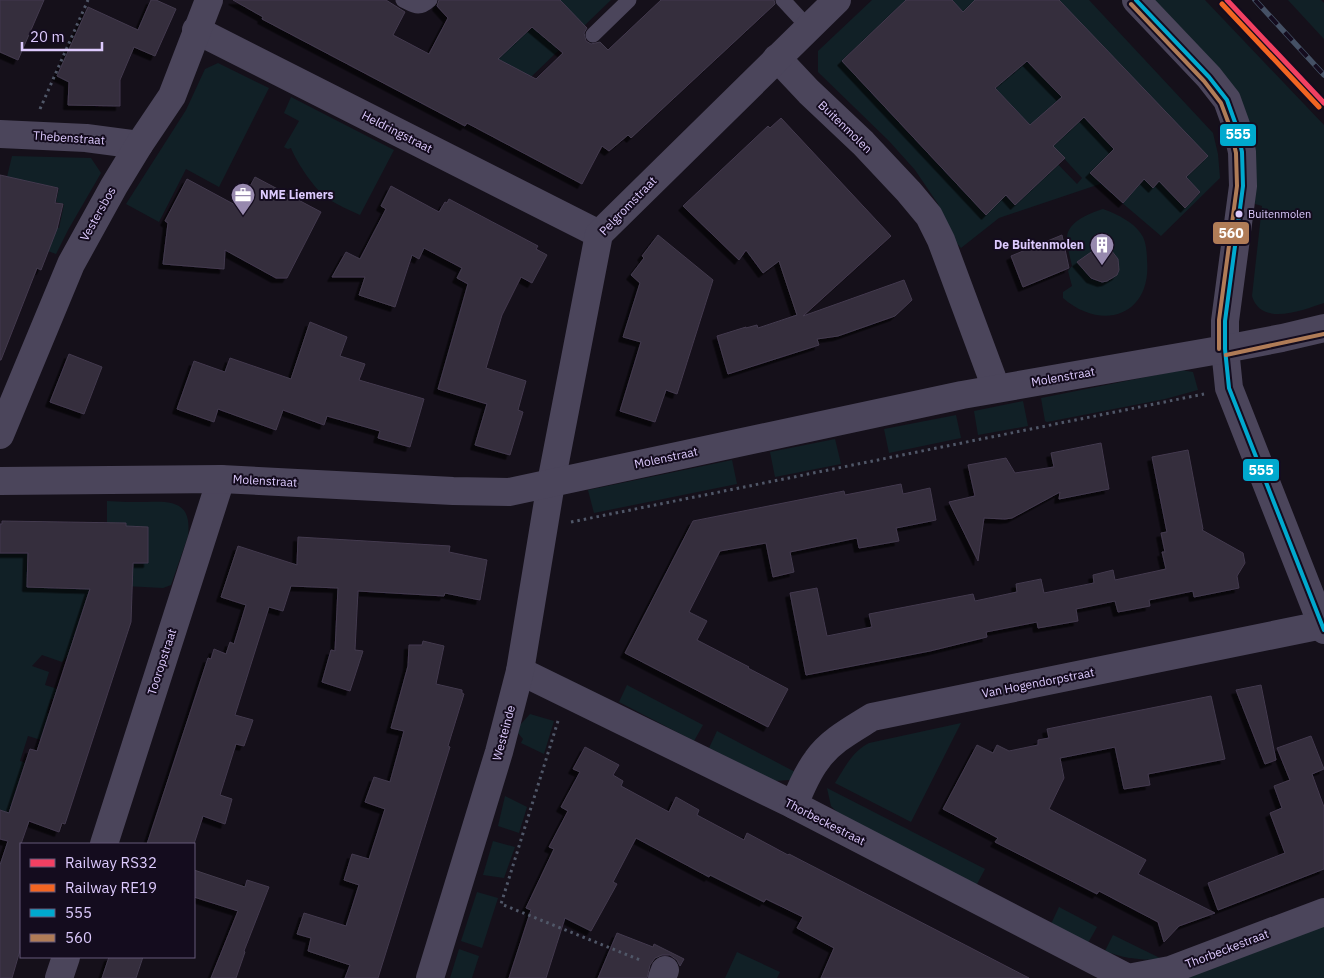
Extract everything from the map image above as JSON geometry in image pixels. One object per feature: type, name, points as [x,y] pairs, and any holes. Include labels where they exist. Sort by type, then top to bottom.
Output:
[{"type":"street","name":"Vestersbos","points":[[0,434],[71,264],[114,186],[172,96],[209,0]]},
{"type":"street","name":"Pelgromstraat","points":[[551,483],[599,234],[837,0]]},
{"type":"street","points":[[1136,0],[1209,76],[1226,100],[1236,125],[1242,152],[1243,186],[1226,322],[1225,349],[1229,388],[1323,628]]},
{"type":"street","name":"Heldringstraat","points":[[196,30],[599,234]]},
{"type":"street","name":"Buitenmolen","points":[[777,58],[809,92],[863,143],[910,192],[929,216],[940,240],[996,388]]},
{"type":"street","name":"Thebenstraat","points":[[0,134],[86,138],[139,145]]},
{"type":"street","name":"Molenstraat","points":[[0,481],[221,479],[509,492],[996,388],[1225,349],[1324,328]]},
{"type":"street","name":"Tooropstraat","points":[[104,843],[221,479]]},
{"type":"street","name":"Westeinde","points":[[430,978],[499,752],[520,671],[551,483]]},
{"type":"street","name":"Van Hogendorpstraat","points":[[794,805],[817,759],[841,737],[872,717],[1323,628]]},
{"type":"street","name":"Thorbeckestraat","points":[[520,671],[794,805],[1128,978],[1170,970],[1324,912]]},
{"type":"street","points":[[59,978],[66,958]]},
{"type":"lane","points":[[403,0],[419,7],[424,6],[430,0]]},
{"type":"lane","points":[[593,35],[629,0]]},
{"type":"lane","points":[[783,0],[808,27]]},
{"type":"path","points":[[29,135],[88,0]]},
{"type":"path","points":[[545,521],[573,522],[1229,388]]},
{"type":"path","points":[[567,694],[501,904],[663,974]]},
{"type":"shaded area","points":[[561,0],[611,0],[531,77],[452,35],[515,43]]},
{"type":"shaded area","points":[[872,0],[906,0],[842,61],[871,91],[960,9],[952,0],[975,0],[969,6],[1036,70],[1050,57],[1059,0],[1089,0],[1213,133],[1218,154],[1220,178],[1161,236],[1100,184],[999,218],[961,248],[954,240],[938,204],[915,170],[889,141],[818,72],[818,51]],"holes":[[[919,111],[1032,189],[1015,205],[1006,195],[985,214],[903,127]],[[1059,153],[1082,178],[1077,184],[1050,156]],[[1190,182],[1200,193],[1185,208],[1175,197]]]},
{"type":"shaded area","points":[[1153,0],[1205,0],[1324,125],[1324,303],[1284,314],[1273,314],[1264,311],[1257,305],[1252,296],[1262,206],[1255,204],[1256,167]]},
{"type":"shaded area","points":[[1288,0],[1321,0],[1324,3],[1324,39]]},
{"type":"shaded area","points":[[218,63],[269,88],[219,187],[186,169],[159,222],[126,204],[186,110],[205,69]]},
{"type":"shaded area","points":[[291,97],[394,150],[360,215],[323,195],[307,176],[291,148],[284,147],[299,121],[284,113]]},
{"type":"shaded area","points":[[12,156],[91,158],[101,173],[56,254],[48,251],[47,255],[45,224],[59,228],[64,204],[56,202],[59,188],[7,177]]},
{"type":"shaded area","points":[[1103,209],[1120,216],[1136,227],[1144,239],[1147,257],[1146,279],[1141,294],[1133,306],[1122,313],[1108,316],[1093,314],[1078,308],[1063,298],[1063,292],[1072,286],[1068,271],[1072,266],[1067,238],[1068,232],[1080,219]]},
{"type":"shaded area","points":[[1181,370],[1193,372],[1198,390],[1165,399],[1045,421],[1041,398]]},
{"type":"shaded area","points":[[1023,401],[1028,426],[978,435],[974,411]]},
{"type":"shaded area","points":[[956,415],[961,438],[889,453],[884,429]]},
{"type":"shaded area","points":[[835,439],[841,464],[775,477],[770,452]]},
{"type":"shaded area","points":[[732,460],[737,484],[594,513],[588,490]]},
{"type":"shaded area","points":[[107,501],[165,502],[179,506],[187,516],[188,536],[171,585],[163,588],[106,585],[82,641],[62,662],[42,655],[32,666],[49,672],[45,685],[70,693],[70,705],[51,699],[47,713],[66,719],[54,744],[28,736],[20,761],[47,769],[36,773],[23,771],[17,788],[41,796],[0,822],[0,553],[42,554],[52,588],[66,589],[135,555],[135,563],[148,563],[148,541],[126,526],[126,523],[107,526]]},
{"type":"shaded area","points":[[627,685],[703,725],[694,741],[619,702]]},
{"type":"shaded area","points":[[530,714],[554,721],[544,754],[521,743],[523,739],[518,733],[520,725]]},
{"type":"shaded area","points":[[961,723],[911,822],[835,783],[853,755],[869,743]]},
{"type":"shaded area","points":[[717,731],[799,774],[789,780],[775,781],[709,748]]},
{"type":"shaded area","points":[[827,788],[985,869],[977,884],[838,813],[831,806]]},
{"type":"shaded area","points":[[505,796],[527,807],[519,833],[498,826]]},
{"type":"shaded area","points":[[493,841],[515,847],[504,878],[483,875]]},
{"type":"shaded area","points":[[477,892],[498,898],[482,948],[461,941]]},
{"type":"shaded area","points":[[1059,907],[1097,927],[1088,943],[1051,924]]},
{"type":"shaded area","points":[[1324,924],[1324,978],[1173,978]]},
{"type":"shaded area","points":[[1113,935],[1162,959],[1147,960],[1105,951]]},
{"type":"shaded area","points":[[459,949],[479,956],[472,978],[450,978]]},
{"type":"shaded area","points":[[737,952],[780,972],[777,978],[725,978]]},
{"type":"building","points":[[0,0],[44,0],[18,60],[0,52]]},
{"type":"building","points":[[151,0],[156,0],[176,9],[155,56],[134,47],[120,80],[120,106],[68,105],[69,82],[57,76],[88,7],[138,30]]},
{"type":"building","points":[[233,0],[386,0],[405,12],[393,35],[429,54],[448,18],[437,6],[439,0],[560,0],[587,28],[584,33],[586,41],[591,44],[600,42],[608,50],[661,0],[774,0],[775,4],[631,138],[628,135],[609,151],[602,146],[582,184],[467,123],[465,126],[262,19],[263,17]],"holes":[[[532,27],[563,53],[536,79],[498,59]]]},
{"type":"building","points":[[906,0],[952,0],[963,12],[975,0],[1059,0],[1208,156],[1186,177],[1200,192],[1185,208],[1159,181],[1153,188],[1144,179],[1123,203],[1090,173],[1114,149],[1084,117],[1053,146],[1065,158],[1015,205],[1006,195],[986,215],[842,61]],"holes":[[[1027,61],[1062,97],[1030,125],[995,88]]]},
{"type":"building","points":[[781,118],[891,236],[803,316],[904,280],[912,300],[895,316],[838,336],[817,339],[819,345],[728,374],[717,336],[746,327],[757,325],[758,328],[797,315],[779,261],[763,273],[746,250],[739,260],[683,206],[768,126],[770,128]]},
{"type":"building","points":[[0,175],[58,188],[55,203],[63,204],[57,229],[41,270],[37,268],[1,360],[0,360]]},
{"type":"building","points":[[255,177],[321,212],[287,278],[276,278],[225,250],[224,269],[163,264],[168,223],[165,221],[187,179],[239,207]]},
{"type":"building","points":[[391,186],[439,212],[449,199],[538,246],[536,249],[547,255],[532,283],[521,277],[502,315],[486,368],[526,381],[518,410],[523,412],[510,455],[475,445],[487,404],[438,389],[468,284],[457,278],[462,268],[424,248],[419,259],[412,255],[395,307],[359,295],[365,277],[332,277],[346,252],[360,259],[386,209],[381,206]]},
{"type":"building","points":[[658,235],[713,280],[677,394],[666,390],[655,422],[620,411],[641,342],[623,337],[640,283],[631,275],[644,258],[642,256]]},
{"type":"building","points":[[1062,235],[1069,268],[1023,287],[1011,256]]},
{"type":"building","name":"De Buitenmolen","points":[[1100,248],[1111,250],[1118,259],[1119,270],[1117,275],[1102,282],[1091,278],[1077,262]]},
{"type":"building","points":[[310,322],[347,337],[340,356],[365,364],[359,380],[424,399],[410,447],[378,438],[380,431],[327,416],[324,425],[283,410],[276,430],[218,409],[214,422],[177,409],[194,361],[225,372],[230,358],[291,379]]},
{"type":"building","points":[[69,354],[102,367],[84,414],[50,402]]},
{"type":"building","points":[[1101,443],[1109,489],[1059,499],[1060,492],[1012,518],[984,518],[978,561],[949,502],[975,496],[968,465],[1006,458],[1015,473],[1054,467],[1051,453]]},
{"type":"building","points":[[1188,450],[1202,530],[1243,553],[1245,563],[1237,576],[1239,588],[1194,597],[1193,591],[1149,600],[1150,606],[1118,612],[1115,601],[1076,609],[1078,621],[1038,628],[1037,622],[986,632],[987,637],[930,651],[806,675],[790,593],[817,588],[827,636],[872,627],[869,614],[973,594],[975,601],[1017,592],[1016,584],[1041,579],[1044,593],[1094,583],[1093,575],[1113,570],[1115,580],[1166,569],[1162,552],[1165,552],[1161,533],[1167,532],[1152,457]]},
{"type":"building","points":[[901,484],[903,494],[930,488],[936,520],[896,528],[899,541],[859,548],[857,538],[790,552],[794,572],[773,577],[766,543],[720,551],[689,612],[707,621],[697,640],[788,689],[768,727],[625,653],[693,521],[844,491],[845,495]]},
{"type":"building","points":[[2,521],[126,523],[126,526],[148,527],[148,563],[133,563],[131,622],[65,824],[62,823],[59,832],[29,821],[20,843],[20,950],[12,978],[0,978],[0,865],[8,841],[0,839],[0,810],[9,813],[30,749],[37,751],[90,589],[27,587],[28,553],[0,553],[0,524],[2,524]]},
{"type":"building","points":[[298,537],[450,546],[449,552],[487,560],[480,600],[445,593],[444,596],[358,591],[355,650],[363,651],[350,691],[322,682],[331,650],[335,651],[338,588],[291,586],[283,611],[269,607],[235,715],[253,720],[244,746],[236,744],[220,795],[232,799],[225,824],[203,816],[194,843],[147,843],[208,658],[211,659],[214,649],[226,654],[230,642],[234,644],[246,605],[221,597],[238,546],[297,565]]},
{"type":"building","points":[[423,641],[444,646],[436,684],[462,690],[464,694],[448,746],[450,747],[378,978],[345,978],[350,965],[308,951],[311,938],[297,934],[304,913],[346,926],[359,885],[344,880],[352,854],[369,859],[385,809],[365,802],[374,777],[390,782],[404,731],[391,728],[408,666],[409,645],[422,645]]},
{"type":"building","points":[[1261,685],[1276,760],[1265,764],[1236,690]]},
{"type":"building","points":[[1211,696],[1225,759],[1148,774],[1150,785],[1124,789],[1115,747],[1060,758],[1064,778],[1049,809],[1146,860],[1138,874],[1215,913],[1179,926],[1164,942],[1158,922],[1099,891],[1097,894],[995,842],[998,838],[943,809],[977,745],[993,753],[997,745],[1009,751],[1038,745],[1038,740],[1049,738],[1047,729]]},
{"type":"building","points":[[1311,736],[1324,769],[1312,774],[1324,807],[1324,869],[1218,910],[1208,883],[1285,853],[1270,813],[1282,808],[1274,786],[1290,780],[1277,748]]},
{"type":"building","points":[[585,747],[619,765],[613,775],[623,781],[621,786],[669,812],[676,797],[699,810],[697,815],[744,840],[747,833],[1029,978],[821,978],[834,948],[797,928],[803,917],[766,899],[764,902],[710,875],[709,877],[636,838],[613,882],[617,884],[591,931],[565,918],[546,978],[509,978],[531,910],[526,908],[554,849],[549,847],[568,811],[561,807],[580,772],[573,769]]},
{"type":"building","points":[[195,870],[245,887],[247,880],[269,887],[244,951],[236,978],[211,978],[238,911],[195,897]]},
{"type":"building","points":[[617,933],[653,947],[654,944],[684,959],[680,966],[677,960],[670,955],[662,955],[655,958],[650,965],[647,978],[598,978]]},
{"type":"building","points":[[109,958],[143,958],[136,978],[102,978]]},
{"type":"railway","points":[[1255,0],[1324,75]]},
{"type":"rail line","name":"RS32","points":[[1227,0],[1324,103]]},
{"type":"rail line","name":"RE19","points":[[1222,4],[1319,107]]},
{"type":"transit line","name":"555","points":[[1136,0],[1209,77],[1227,100],[1236,125],[1242,152],[1243,186],[1225,321],[1225,349],[1229,388],[1324,630]]},
{"type":"transit line","name":"560","points":[[1131,4],[1204,81],[1221,103],[1230,127],[1236,153],[1237,186],[1219,320],[1219,349]]},
{"type":"transit line","name":"560","points":[[1226,355],[1324,334]]},
{"type":"place","name":"Buitenmolen","points":[[1239,214]]},
{"type":"place","name":"NME Liemers","points":[[243,216]]},
{"type":"place","name":"De Buitenmolen","points":[[1102,266]]}]
